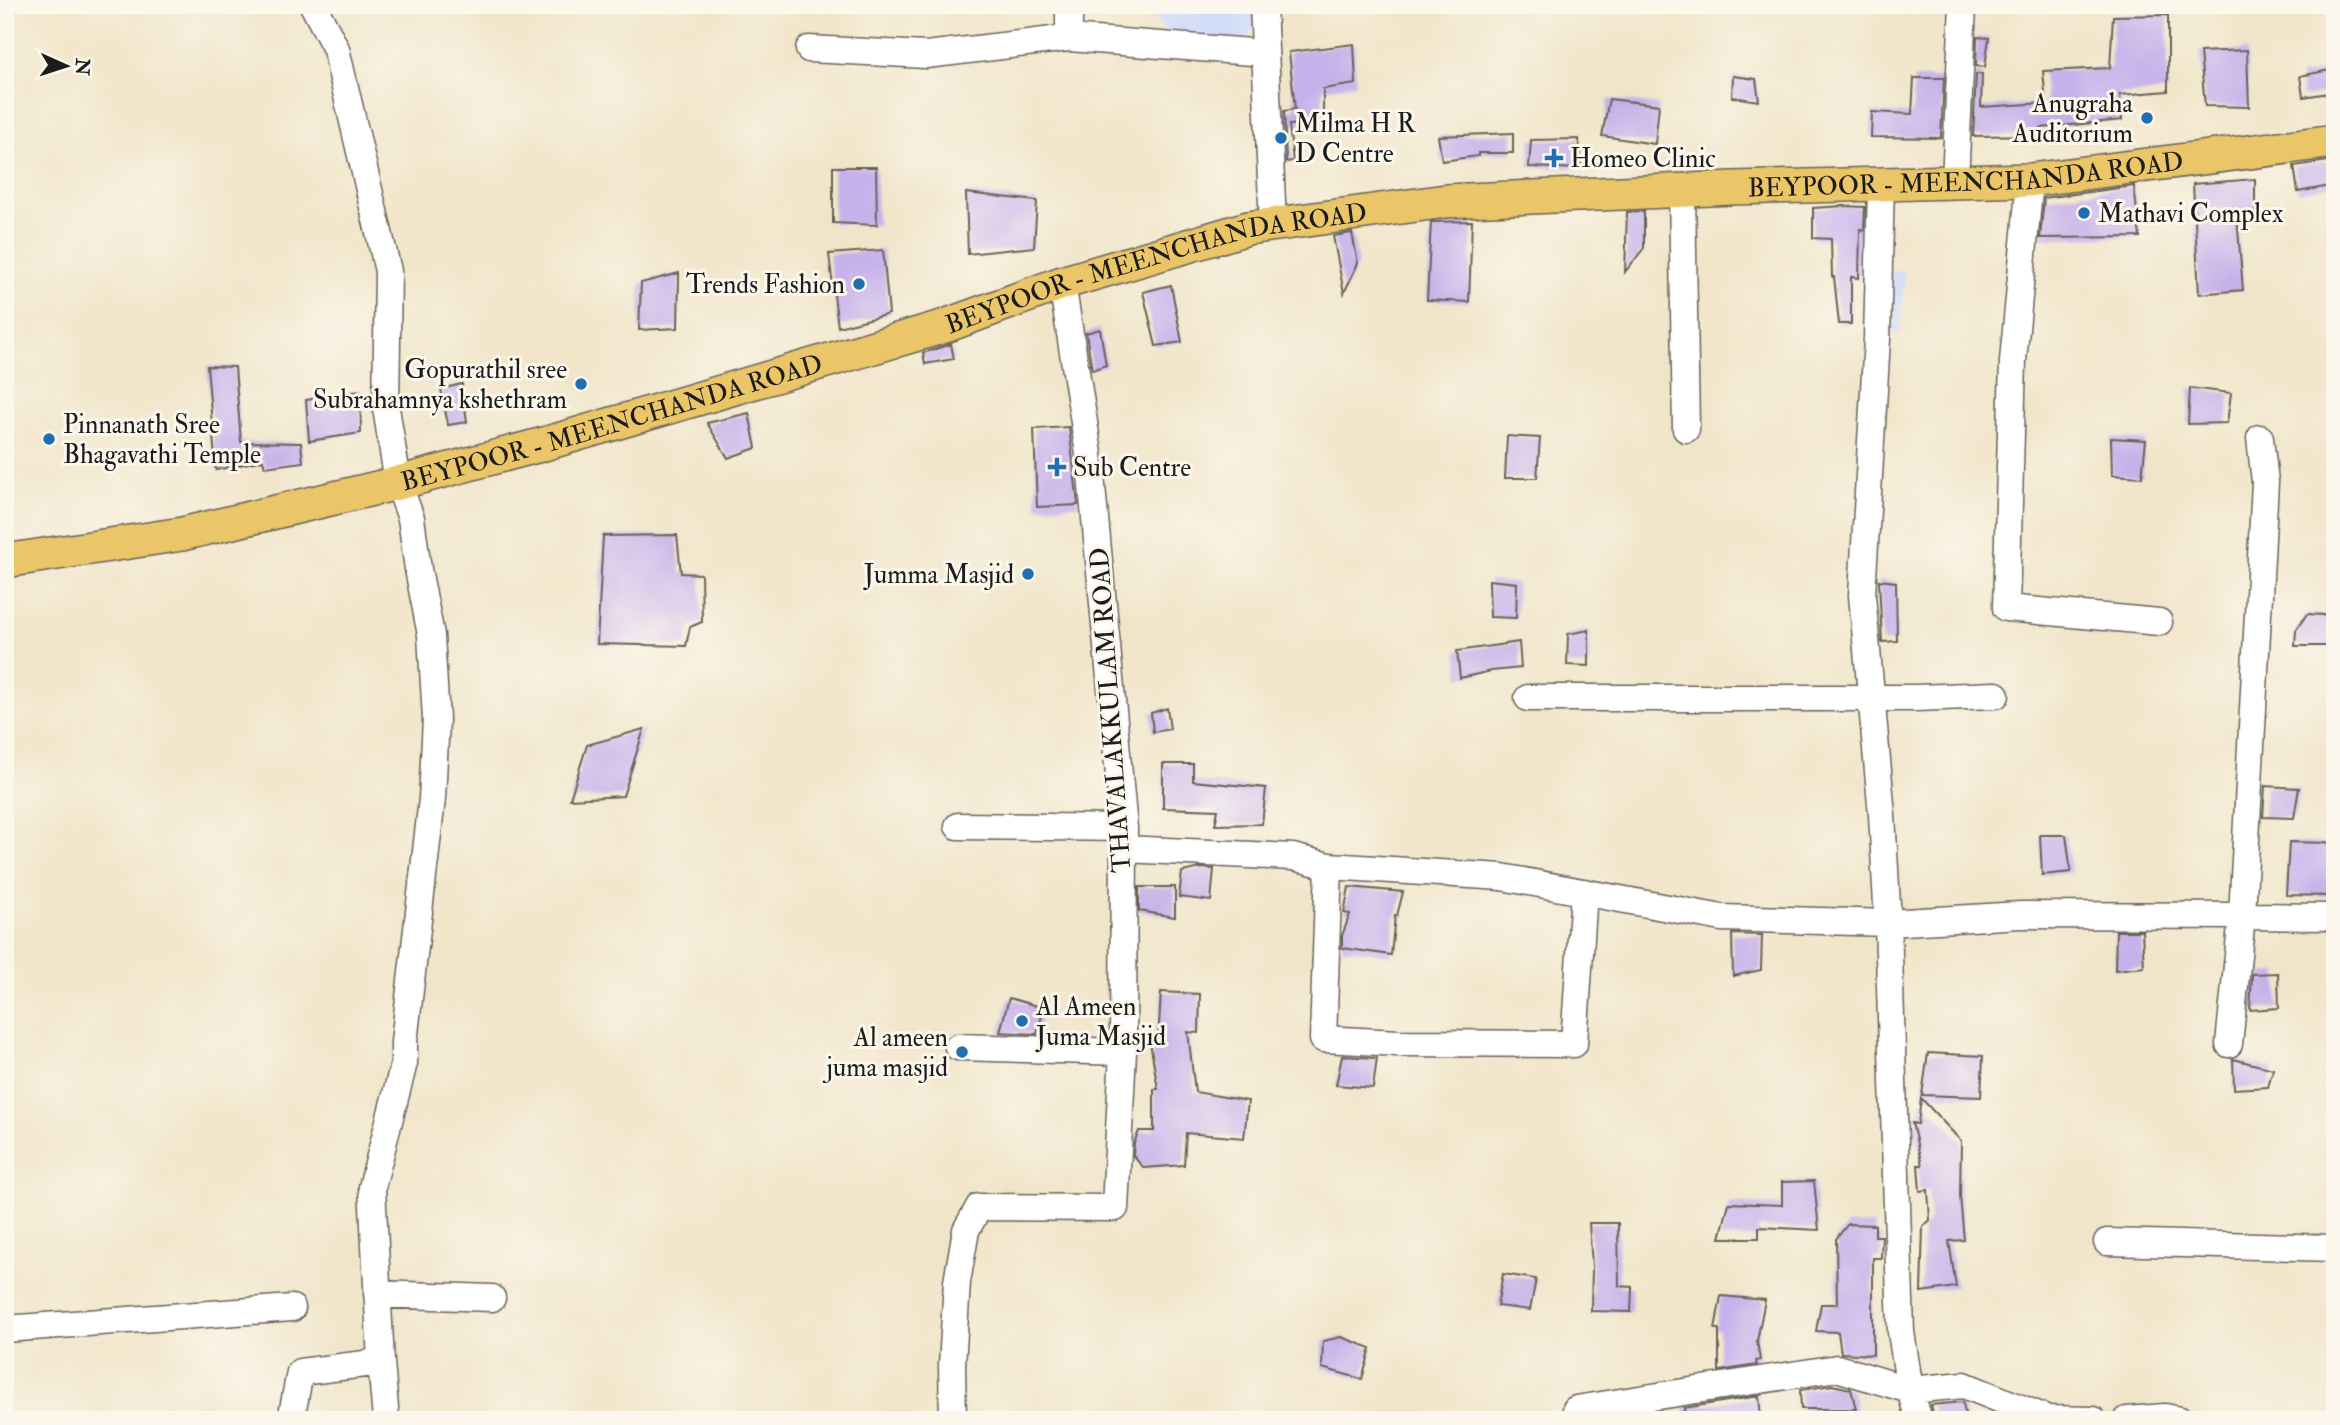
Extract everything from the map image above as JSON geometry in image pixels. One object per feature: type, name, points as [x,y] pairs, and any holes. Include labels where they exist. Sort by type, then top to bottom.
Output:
[{"type":"main road","name":"BEYPOOR - MEENCHANDA ROAD","points":[[5,561],[181,534],[398,483],[558,440],[944,326],[1062,283],[1248,228],[1446,201],[1682,190],[2029,180],[2335,141]]},
{"type":"street","points":[[313,5],[336,50],[388,271],[386,408],[398,483],[411,518],[431,635],[436,719],[432,799],[404,1042],[404,1063],[372,1187],[386,1420]]},
{"type":"street","points":[[1069,5],[1069,38]]},
{"type":"street","points":[[1263,5],[1273,224]]},
{"type":"street","points":[[1955,182],[1964,5]]},
{"type":"street","points":[[809,48],[926,55],[1069,38],[1265,53]]},
{"type":"street","points":[[2029,180],[2013,362],[2006,608],[2159,622]]},
{"type":"street","points":[[1881,185],[1877,339],[1862,595],[1882,816],[1888,923],[1901,1332],[1910,1390],[1919,1420]]},
{"type":"street","points":[[1682,190],[1686,429]]},
{"type":"street","name":"THAVALAKKULAM ROAD","points":[[953,1420],[952,1365],[957,1282],[965,1230],[979,1208],[1115,1208],[1124,1052],[1124,838],[1089,454],[1062,283]]},
{"type":"street","points":[[2229,1044],[2242,916],[2265,482],[2260,438]]},
{"type":"street","points":[[1528,698],[1871,698],[1996,695]]},
{"type":"street","points":[[958,826],[1124,838],[1293,857],[1329,866],[1502,877],[1722,918],[1888,923],[2020,915],[2335,917]]},
{"type":"street","points":[[1329,866],[1323,1040],[1574,1044],[1584,892]]},
{"type":"street","points":[[958,1047],[1124,1052]]},
{"type":"street","points":[[2107,1242],[2335,1248]]},
{"type":"street","points":[[377,1294],[492,1298]]},
{"type":"street","points":[[5,1329],[292,1308]]},
{"type":"street","points":[[291,1420],[300,1372],[381,1362]]},
{"type":"street","points":[[1576,1420],[1576,1409],[1838,1368],[1910,1390],[1964,1385],[2048,1419],[2093,1420]]},
{"type":"street","points":[[2127,1420],[2165,1417],[2180,1420]]},
{"type":"shaded area","points":[[1148,5],[1260,5],[1256,25],[1243,43],[1162,30]]},
{"type":"shaded area","points":[[1905,271],[1900,333],[1864,332],[1868,272]]},
{"type":"building","points":[[2168,15],[2168,91],[2120,95],[2122,120],[2041,128],[2042,135],[1973,136],[1976,74],[1982,74],[1981,107],[2046,103],[2043,71],[2110,68],[2113,16]]},
{"type":"building","points":[[1977,37],[1989,38],[1985,67],[1976,66]]},
{"type":"building","points":[[1354,44],[1356,84],[1323,89],[1323,123],[1289,125],[1293,161],[1286,162],[1284,111],[1295,109],[1289,52]]},
{"type":"building","points":[[2247,50],[2249,107],[2205,106],[2200,52]]},
{"type":"building","points":[[2335,69],[2335,92],[2303,97],[2300,76]]},
{"type":"building","points":[[1733,76],[1756,79],[1759,101],[1732,97]]},
{"type":"building","points":[[1914,78],[1944,78],[1941,138],[1871,137],[1872,112],[1912,114]]},
{"type":"building","points":[[1609,99],[1659,105],[1655,144],[1602,136]]},
{"type":"building","points":[[1513,133],[1513,153],[1478,153],[1478,156],[1442,161],[1438,136]]},
{"type":"building","points":[[1579,139],[1581,169],[1529,167],[1531,140]]},
{"type":"building","points":[[2335,160],[2335,185],[2298,192],[2294,166]]},
{"type":"building","points":[[833,167],[876,167],[877,225],[833,223]]},
{"type":"building","points":[[2255,179],[2255,216],[2237,217],[2243,290],[2199,294],[2193,184]]},
{"type":"building","name":"Mathavi Complex","points":[[2134,186],[2140,237],[2040,238],[2044,198]]},
{"type":"building","points":[[966,193],[1037,201],[1034,247],[968,254]]},
{"type":"building","points":[[1865,207],[1864,230],[1860,229],[1859,278],[1851,277],[1851,324],[1839,324],[1832,277],[1831,239],[1813,238],[1813,208]]},
{"type":"building","points":[[1644,211],[1644,248],[1625,272],[1627,212]]},
{"type":"building","points":[[1472,221],[1469,302],[1427,300],[1431,222]]},
{"type":"building","points":[[1352,233],[1358,263],[1344,293],[1333,236]]},
{"type":"building","name":"Trends Fashion","points":[[883,250],[889,314],[838,327],[829,254]]},
{"type":"building","points":[[679,273],[678,328],[639,330],[641,283]]},
{"type":"building","points":[[1171,285],[1182,342],[1156,346],[1143,292]]},
{"type":"building","points":[[1100,329],[1106,365],[1092,370],[1086,333]]},
{"type":"building","points":[[951,344],[954,359],[925,364],[923,353]]},
{"type":"building","points":[[207,366],[235,367],[241,442],[301,443],[303,462],[265,467],[263,460],[216,470]]},
{"type":"building","points":[[462,384],[467,422],[448,425],[441,389]]},
{"type":"building","points":[[2190,388],[2231,393],[2227,423],[2188,424]]},
{"type":"building","points":[[360,391],[361,433],[309,441],[306,400]]},
{"type":"building","points":[[749,413],[756,448],[728,458],[707,423]]},
{"type":"building","name":"Sub Centre","points":[[1069,427],[1078,505],[1037,507],[1034,429]]},
{"type":"building","points":[[1507,436],[1540,438],[1537,478],[1505,478]]},
{"type":"building","points":[[2111,438],[2146,440],[2142,477],[2112,475]]},
{"type":"building","points":[[677,535],[681,573],[701,574],[702,622],[690,627],[686,646],[597,644],[603,536]]},
{"type":"building","points":[[1489,580],[1517,583],[1516,618],[1490,617]]},
{"type":"building","points":[[1879,580],[1896,582],[1897,641],[1882,642]]},
{"type":"building","points":[[2307,614],[2324,615],[2332,631],[2331,646],[2295,646],[2296,630]]},
{"type":"building","points":[[1589,630],[1589,666],[1567,665],[1568,634]]},
{"type":"building","points":[[1519,642],[1521,668],[1460,678],[1457,651]]},
{"type":"building","points":[[1167,708],[1170,729],[1153,732],[1151,713]]},
{"type":"building","points":[[644,729],[623,796],[570,799],[587,745]]},
{"type":"building","points":[[1163,764],[1193,764],[1193,781],[1266,788],[1262,824],[1215,825],[1218,810],[1163,808]]},
{"type":"building","points":[[2265,786],[2299,788],[2294,818],[2263,817]]},
{"type":"building","points":[[2040,835],[2066,835],[2071,872],[2042,875]]},
{"type":"building","points":[[2289,842],[2329,843],[2330,896],[2286,895]]},
{"type":"building","points":[[1201,868],[1214,869],[1211,901],[1179,897],[1182,872]]},
{"type":"building","points":[[1139,887],[1175,887],[1175,917],[1139,911]]},
{"type":"building","points":[[1349,887],[1403,892],[1395,916],[1391,955],[1342,948],[1342,936],[1350,914],[1344,913]]},
{"type":"building","points":[[2116,931],[2142,931],[2144,967],[2115,970]]},
{"type":"building","points":[[1732,934],[1762,935],[1761,970],[1733,976]]},
{"type":"building","points":[[2278,973],[2279,1008],[2250,1010],[2252,974]]},
{"type":"building","points":[[1161,992],[1200,994],[1199,1033],[1188,1032],[1195,1092],[1248,1101],[1244,1138],[1186,1133],[1184,1165],[1144,1168],[1133,1156],[1134,1143],[1139,1131],[1154,1131],[1154,1089],[1158,1089],[1150,1042],[1158,1042]]},
{"type":"building","name":"Al Ameen Juma Masjid","points":[[1009,998],[1044,1008],[1037,1034],[1000,1032]]},
{"type":"building","points":[[1928,1053],[1983,1056],[1981,1097],[1922,1095]]},
{"type":"building","points":[[1342,1056],[1377,1058],[1373,1088],[1336,1085]]},
{"type":"building","points":[[2233,1059],[2273,1069],[2268,1087],[2234,1089]]},
{"type":"building","points":[[1921,1098],[1961,1141],[1960,1196],[1964,1240],[1949,1241],[1956,1287],[1921,1292],[1923,1227],[1930,1220],[1928,1190],[1920,1191],[1918,1165],[1922,1165],[1912,1123],[1918,1124]]},
{"type":"building","points":[[1814,1181],[1819,1230],[1759,1227],[1759,1238],[1720,1238],[1729,1203],[1782,1205],[1782,1182]]},
{"type":"building","points":[[1589,1223],[1618,1223],[1619,1286],[1632,1287],[1631,1312],[1591,1311]]},
{"type":"building","points":[[1848,1224],[1875,1225],[1875,1236],[1882,1236],[1881,1258],[1873,1258],[1873,1355],[1841,1353],[1838,1332],[1816,1331],[1821,1304],[1837,1304],[1836,1239]]},
{"type":"building","points":[[1503,1274],[1536,1279],[1530,1310],[1497,1306]]},
{"type":"building","points":[[1721,1296],[1765,1300],[1757,1341],[1760,1360],[1756,1361],[1757,1365],[1719,1371],[1719,1329],[1715,1329]]},
{"type":"building","points":[[1341,1337],[1371,1348],[1362,1379],[1322,1368],[1323,1341]]},
{"type":"building","points":[[1832,1385],[1851,1389],[1856,1409],[1801,1409],[1800,1390]]},
{"type":"building","points":[[1759,1396],[1761,1420],[1685,1420],[1684,1408]]},
{"type":"building","points":[[1963,1402],[1966,1420],[1935,1420],[1931,1405]]},
{"type":"place","name":"Anugraha Auditorium","points":[[2147,118]]},
{"type":"place","name":"Milma H R D Centre","points":[[1281,138]]},
{"type":"place","name":"Homeo Clinic","points":[[1554,158]]},
{"type":"place","name":"Mathavi Complex","points":[[2084,213]]},
{"type":"place","name":"Trends Fashion","points":[[859,284]]},
{"type":"place","name":"Gopurathil sree Subrahamnya kshethram","points":[[581,384]]},
{"type":"place","name":"Pinnanath Sree Bhagavathi Temple","points":[[49,439]]},
{"type":"place","name":"Sub Centre","points":[[1057,467]]},
{"type":"place","name":"Jumma Masjid","points":[[1028,574]]},
{"type":"place","name":"Al Ameen Juma Masjid","points":[[1022,1021]]},
{"type":"place","name":"Al ameen juma masjid","points":[[962,1052]]}]
